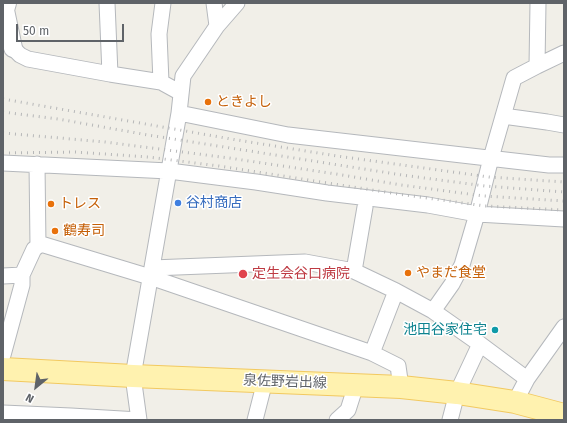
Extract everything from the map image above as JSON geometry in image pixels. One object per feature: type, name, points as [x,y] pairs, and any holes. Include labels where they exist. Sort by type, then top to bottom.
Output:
[{"type":"main road","name":"泉佐野岩出線","points":[[3,369],[133,376],[401,386],[515,402],[564,415]]},
{"type":"street","points":[[107,3],[110,74]]},
{"type":"street","points":[[161,82],[159,34],[163,3]]},
{"type":"street","points":[[214,3],[217,26]]},
{"type":"street","points":[[3,413],[70,418],[139,420],[133,376],[170,171],[183,76],[217,26],[237,3]]},
{"type":"street","points":[[536,66],[538,3]]},
{"type":"street","points":[[5,8],[13,48],[20,55],[28,59],[161,82],[181,93]]},
{"type":"street","points":[[433,311],[452,284],[462,265],[514,78],[564,53]]},
{"type":"street","points":[[179,113],[288,134],[549,165],[564,165]]},
{"type":"street","points":[[503,116],[564,125]]},
{"type":"street","points":[[3,163],[170,171],[334,194],[428,205],[477,214],[564,219]]},
{"type":"street","points":[[37,164],[38,246]]},
{"type":"street","points":[[354,271],[365,207]]},
{"type":"street","points":[[3,355],[22,285],[22,275],[34,249],[41,244],[151,272],[372,353],[398,366],[401,386]]},
{"type":"street","points":[[151,272],[305,262],[354,271],[433,311],[527,379]]},
{"type":"street","points":[[3,276],[22,275]]},
{"type":"street","points":[[372,353],[396,291]]},
{"type":"street","points":[[515,402],[527,379],[564,327]]},
{"type":"street","points":[[450,420],[457,393],[480,344]]},
{"type":"street","points":[[255,420],[265,381]]},
{"type":"street","points":[[337,420],[348,410],[356,385]]},
{"type":"railway","points":[[3,99],[337,156],[489,177],[564,182]]},
{"type":"railway","points":[[3,112],[58,119],[148,135],[402,175],[485,186],[564,192]]},
{"type":"railway","points":[[3,133],[105,142],[229,158],[401,185],[484,196],[564,201]]},
{"type":"railway","points":[[3,153],[75,152],[148,157],[219,166],[485,206],[564,210]]},
{"type":"place","name":"ときよし","points":[[208,102]]},
{"type":"place","name":"谷村商店","points":[[178,203]]},
{"type":"place","name":"トレス","points":[[51,204]]},
{"type":"place","name":"鶴寿司","points":[[55,231]]},
{"type":"place","name":"やまだ食堂","points":[[408,273]]},
{"type":"place","name":"定生会谷口病院","points":[[243,274]]},
{"type":"place","name":"池田谷家住宅","points":[[495,330]]}]
